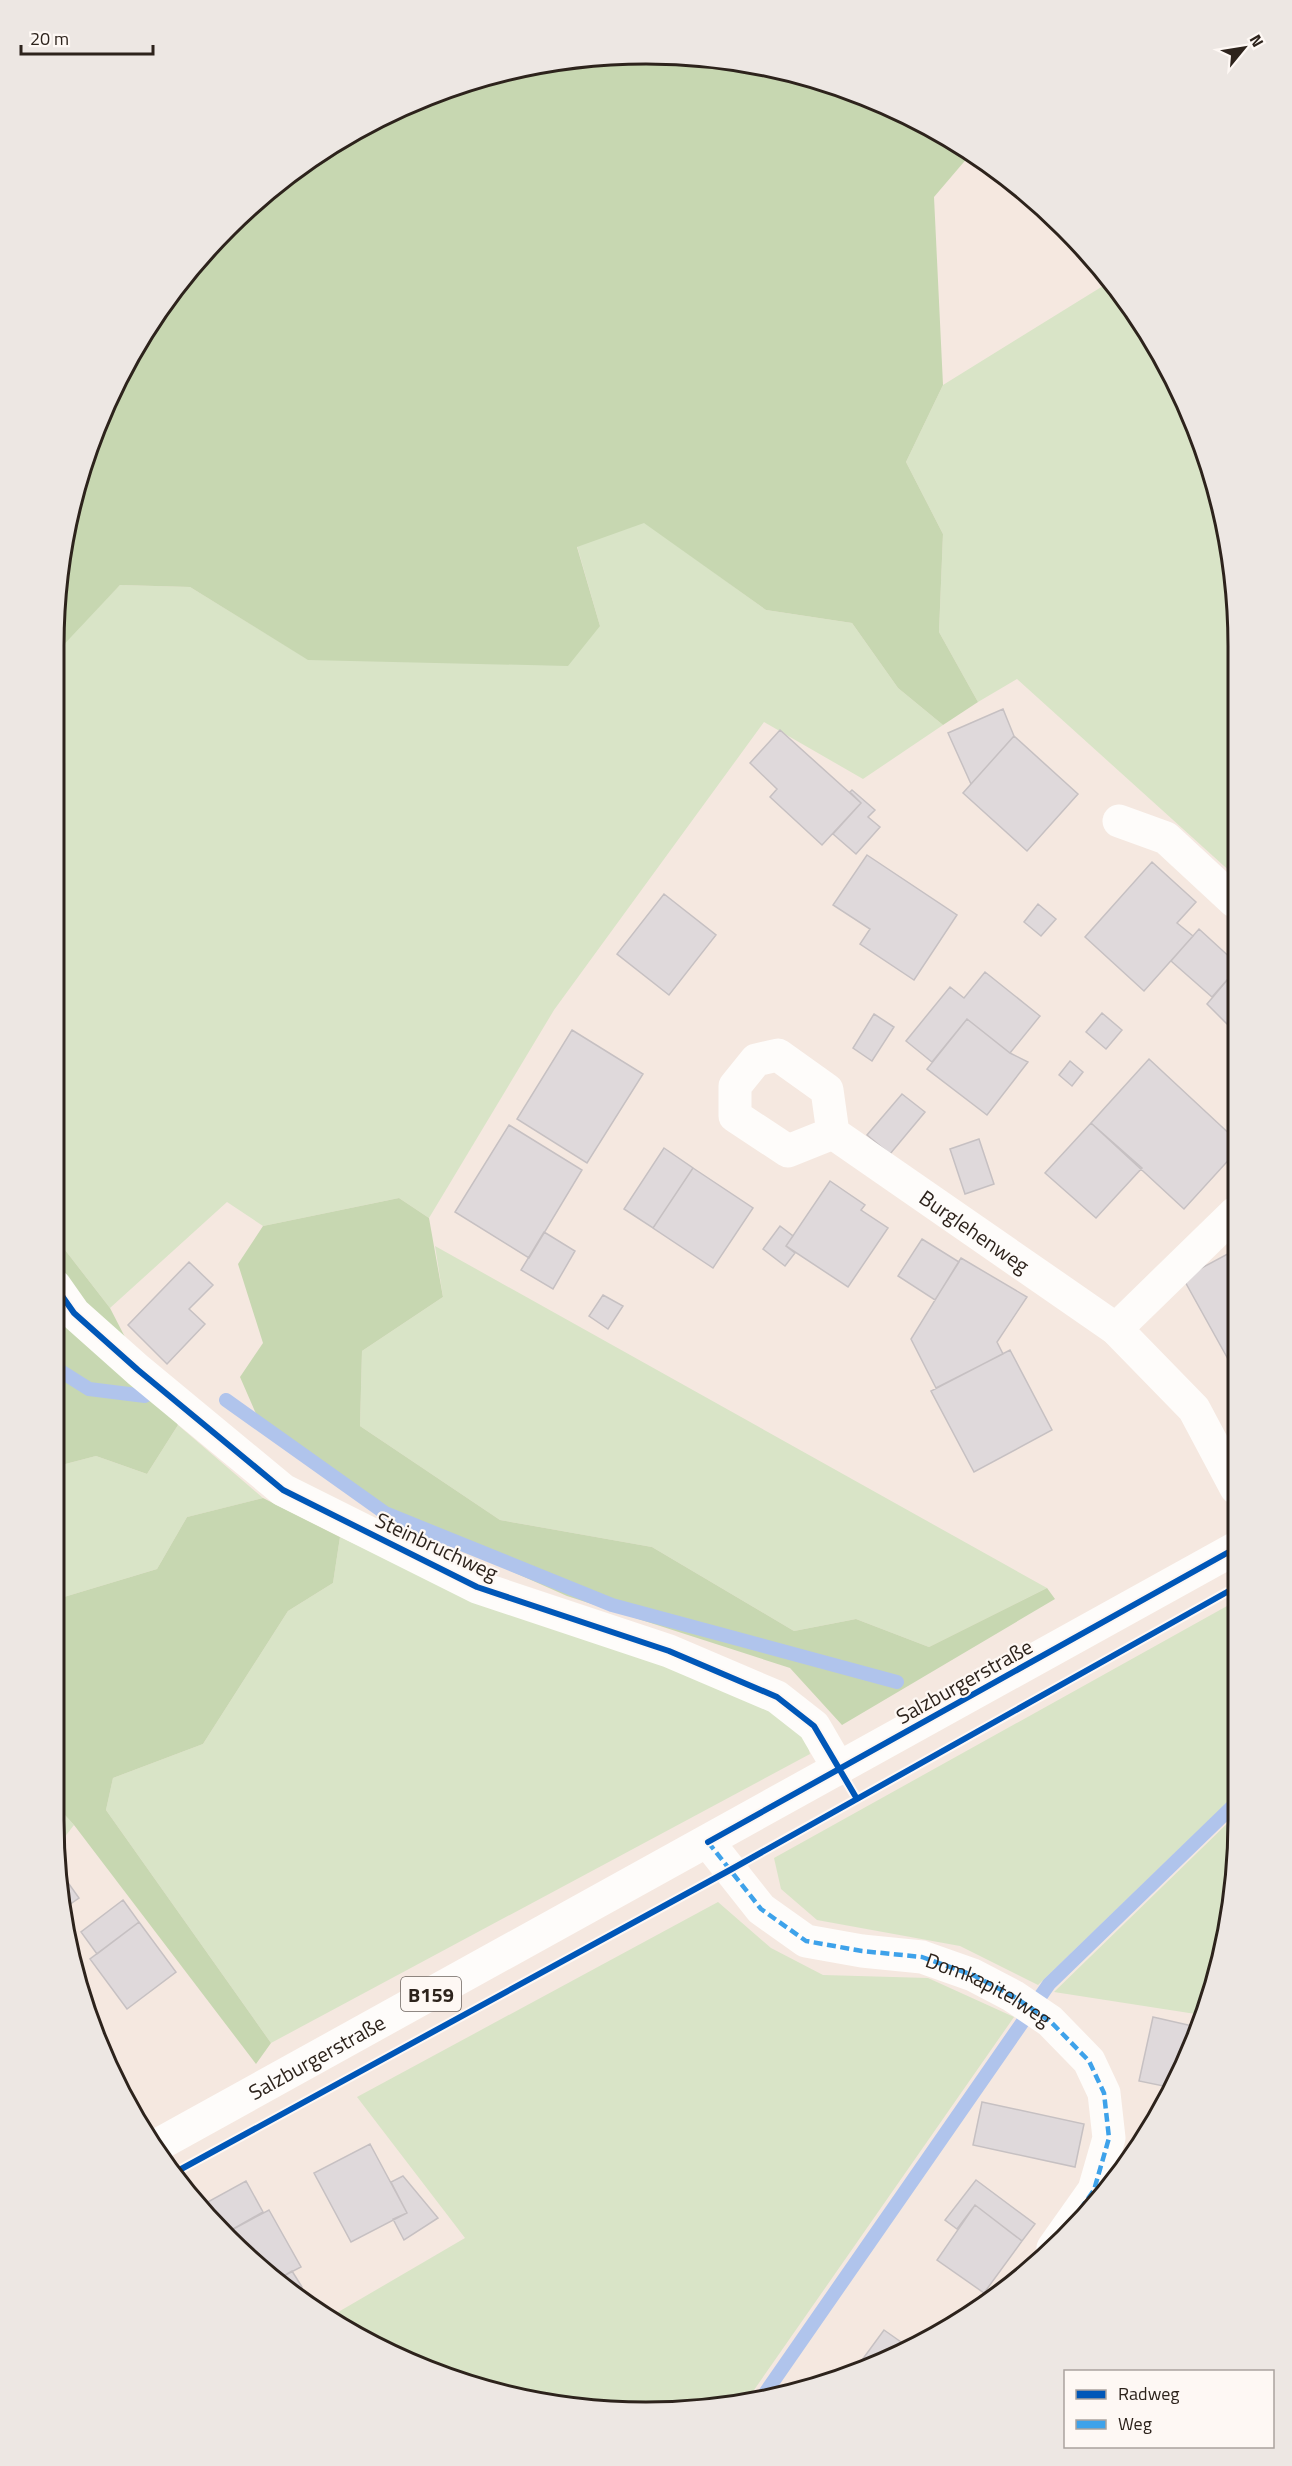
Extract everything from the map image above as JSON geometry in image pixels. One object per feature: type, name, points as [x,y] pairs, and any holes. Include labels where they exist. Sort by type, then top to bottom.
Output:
[{"type":"street","points":[[1119,821],[1166,838],[1228,895]]},
{"type":"street","name":"Burglehenweg","points":[[833,1133],[1116,1329],[1194,1409],[1228,1473]]},
{"type":"street","points":[[1116,1329],[1228,1220]]},
{"type":"street","name":"Steinbruchweg","points":[[64,1299],[74,1313],[138,1370],[284,1490],[477,1587],[669,1651],[777,1697],[814,1726],[835,1762]]},
{"type":"street","name":"Salzburgerstraße","points":[[163,2142],[708,1842],[835,1762],[1228,1552]]},
{"type":"street","name":"Domkapitelweg","points":[[708,1842],[761,1909],[806,1941],[862,1951],[922,1957],[973,1975],[1013,1996],[1050,2021],[1089,2061],[1104,2093],[1109,2138],[1094,2190]]},
{"type":"green space","points":[[646,64],[684,66],[722,69],[759,76],[833,95],[903,124],[965,160],[934,197],[943,385],[906,462],[943,534],[939,632],[978,702],[943,725],[898,688],[852,623],[766,610],[644,523],[577,547],[600,626],[568,666],[308,660],[190,587],[120,585],[64,644],[69,570],[84,495],[109,423],[142,355],[185,292],[235,235],[292,185],[355,142],[389,124],[459,95],[533,76],[570,69],[608,66]]},
{"type":"green space","points":[[1102,286],[1150,355],[1168,389],[1197,459],[1208,495],[1223,570],[1228,646],[1228,870],[1017,679],[978,702],[939,632],[943,534],[906,462],[943,385]]},
{"type":"green space","points":[[644,522],[766,610],[852,623],[898,688],[943,725],[863,779],[764,722],[554,1010],[429,1218],[399,1198],[263,1226],[227,1202],[110,1308],[64,1249],[64,643],[120,585],[190,587],[309,660],[600,626],[577,546]]},
{"type":"green space","points":[[399,1198],[429,1218],[443,1297],[362,1351],[360,1426],[500,1520],[652,1547],[794,1631],[856,1619],[929,1647],[1047,1588],[1055,1599],[842,1725],[790,1668],[567,1596],[381,1513],[264,1432],[240,1377],[263,1343],[238,1264],[263,1226]]},
{"type":"green space","points":[[435,1246],[1047,1588],[929,1647],[856,1619],[794,1631],[652,1547],[500,1520],[360,1426],[362,1351],[443,1297]]},
{"type":"green space","points":[[64,1249],[110,1308],[178,1425],[147,1474],[96,1456],[64,1464]]},
{"type":"green space","points":[[178,1425],[263,1498],[187,1517],[157,1569],[64,1597],[64,1464],[96,1456],[147,1474]]},
{"type":"green space","points":[[263,1498],[340,1537],[333,1583],[288,1611],[203,1744],[113,1778],[106,1810],[271,2043],[256,2064],[64,1814],[64,1597],[157,1569],[187,1517]]},
{"type":"green space","points":[[340,1537],[492,1608],[670,1661],[761,1700],[805,1734],[810,1754],[271,2043],[106,1810],[113,1778],[203,1744],[288,1611],[333,1583]]},
{"type":"green space","points":[[1228,1605],[1228,1802],[1038,1985],[960,1946],[817,1920],[781,1889],[774,1858]]},
{"type":"green space","points":[[64,1814],[74,1825],[65,1837]]},
{"type":"green space","points":[[1228,1823],[1223,1896],[1208,1971],[1194,2014],[1054,1992]]},
{"type":"green space","points":[[718,1902],[771,1948],[823,1975],[928,1978],[1014,2017],[753,2391],[722,2397],[646,2402],[608,2400],[570,2397],[495,2382],[459,2371],[389,2342],[337,2312],[465,2238],[357,2097]]},
{"type":"building","points":[[1003,709],[1014,736],[971,784],[948,733]]},
{"type":"building","points":[[780,730],[861,803],[822,845],[770,797],[777,789],[750,763]]},
{"type":"building","points":[[1014,736],[1078,794],[1027,851],[963,793]]},
{"type":"building","points":[[852,790],[875,810],[868,817],[880,827],[856,854],[833,834],[861,803],[850,792]]},
{"type":"building","points":[[867,855],[957,915],[914,980],[860,944],[870,929],[833,905]]},
{"type":"building","points":[[1152,862],[1196,902],[1177,923],[1193,936],[1144,991],[1085,937]]},
{"type":"building","points":[[664,894],[716,935],[669,995],[617,954]]},
{"type":"building","points":[[1038,904],[1056,919],[1041,936],[1024,922]]},
{"type":"building","points":[[1199,929],[1228,956],[1228,979],[1212,997],[1171,961]]},
{"type":"building","points":[[985,972],[1040,1016],[1010,1053],[967,1019],[932,1062],[906,1041],[950,987],[964,998]]},
{"type":"building","points":[[1228,979],[1228,1025],[1207,1004]]},
{"type":"building","points":[[1102,1013],[1122,1030],[1106,1049],[1086,1032]]},
{"type":"building","points":[[874,1014],[894,1027],[872,1061],[853,1048]]},
{"type":"building","points":[[967,1019],[1010,1053],[1028,1062],[987,1115],[927,1069]]},
{"type":"building","points":[[572,1030],[643,1074],[587,1163],[517,1119]]},
{"type":"building","points":[[1149,1059],[1228,1132],[1228,1161],[1184,1209],[1091,1123]]},
{"type":"building","points":[[1070,1061],[1083,1072],[1072,1086],[1059,1075]]},
{"type":"building","points":[[902,1094],[925,1112],[890,1154],[867,1135]]},
{"type":"building","points":[[1091,1123],[1142,1168],[1096,1218],[1045,1173]]},
{"type":"building","points":[[509,1125],[582,1170],[529,1258],[455,1212]]},
{"type":"building","points":[[979,1139],[994,1184],[965,1194],[950,1149]]},
{"type":"building","points":[[664,1148],[693,1168],[653,1228],[624,1209]]},
{"type":"building","points":[[693,1168],[753,1208],[713,1268],[653,1228]]},
{"type":"building","points":[[830,1181],[865,1205],[861,1210],[888,1228],[848,1287],[786,1246]]},
{"type":"building","points":[[780,1226],[793,1236],[786,1246],[795,1253],[785,1266],[763,1249]]},
{"type":"building","points":[[544,1232],[575,1251],[553,1289],[521,1270]]},
{"type":"building","points":[[922,1239],[959,1262],[935,1300],[898,1276]]},
{"type":"building","points":[[1228,1254],[1228,1359],[1183,1278]]},
{"type":"building","points":[[961,1258],[1027,1297],[997,1342],[1003,1354],[936,1388],[911,1339]]},
{"type":"building","points":[[189,1262],[213,1285],[189,1309],[205,1324],[167,1364],[128,1325]]},
{"type":"building","points":[[603,1295],[623,1306],[608,1329],[589,1316]]},
{"type":"building","points":[[1010,1350],[1052,1430],[974,1472],[931,1391]]},
{"type":"building","points":[[68,1883],[79,1898],[70,1904]]},
{"type":"building","points":[[123,1900],[139,1922],[97,1954],[81,1932]]},
{"type":"building","points":[[139,1922],[176,1972],[127,2009],[90,1959]]},
{"type":"building","points":[[1153,2017],[1190,2025],[1163,2086],[1139,2081]]},
{"type":"building","points":[[982,2102],[1084,2124],[1075,2167],[973,2145]]},
{"type":"building","points":[[370,2144],[407,2213],[351,2242],[314,2173]]},
{"type":"building","points":[[403,2176],[438,2218],[404,2240],[393,2219],[407,2213],[391,2182]]},
{"type":"building","points":[[976,2180],[1035,2224],[1022,2241],[975,2205],[957,2229],[945,2220]]},
{"type":"building","points":[[246,2181],[263,2212],[233,2229],[208,2202]]},
{"type":"building","points":[[975,2205],[1022,2241],[984,2293],[937,2260]]},
{"type":"building","points":[[269,2210],[301,2267],[285,2275],[233,2229]]},
{"type":"building","points":[[292,2271],[302,2287],[301,2288],[285,2275]]},
{"type":"building","points":[[884,2330],[902,2343],[869,2357],[862,2360]]},
{"type":"waterway","points":[[64,1373],[89,1389],[145,1396]]},
{"type":"waterway","points":[[226,1400],[385,1513],[612,1605],[897,1682]]},
{"type":"waterway","points":[[769,2388],[1049,1984],[1228,1811]]},
{"type":"marked path","points":[[708,1842],[761,1909],[806,1941],[862,1951],[922,1957],[973,1975],[1013,1996],[1050,2021],[1089,2061],[1104,2093],[1109,2138],[1094,2190]]},
{"type":"cycle path","points":[[64,1299],[74,1313],[138,1370],[283,1490],[477,1587],[669,1651],[777,1697],[814,1726],[857,1799]]},
{"type":"cycle path","points":[[708,1842],[1228,1552]]},
{"type":"cycle path","points":[[181,2169],[730,1870],[1228,1591]]}]
